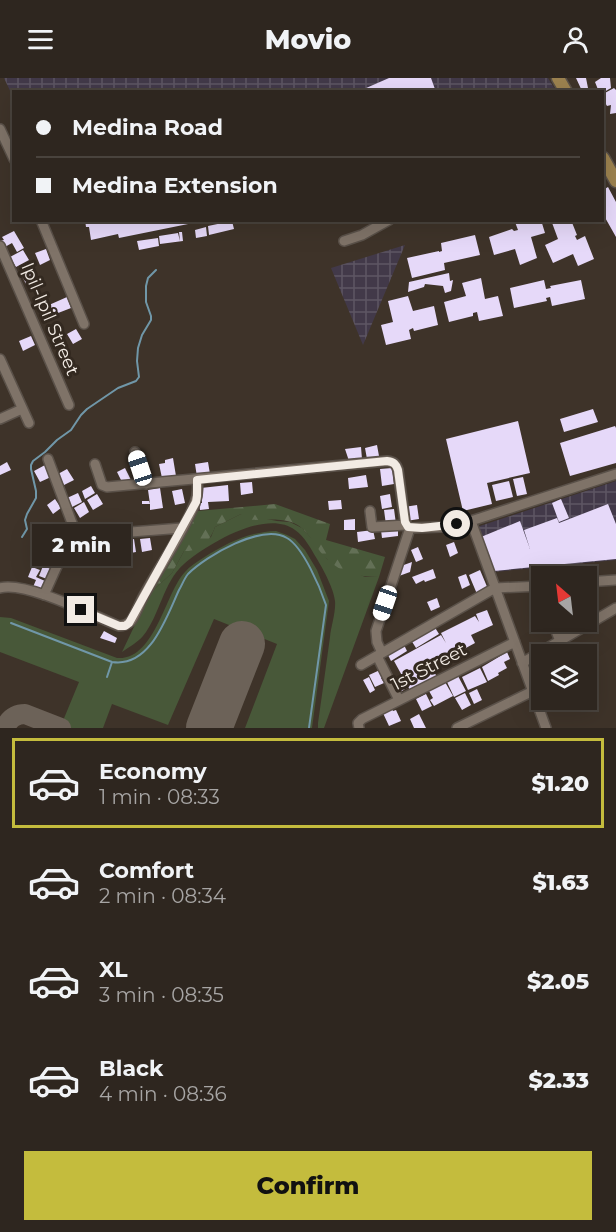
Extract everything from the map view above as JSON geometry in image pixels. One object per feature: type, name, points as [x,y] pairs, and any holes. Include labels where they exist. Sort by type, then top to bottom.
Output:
[{"type":"main road","points":[[604,160],[616,181]]},
{"type":"street","points":[[0,129],[12,155]]},
{"type":"street","points":[[42,222],[84,324]]},
{"type":"street","points":[[344,241],[362,235],[385,222]]},
{"type":"street","name":"Ipil-Ipil Street","points":[[0,246],[69,405]]},
{"type":"street","points":[[0,359],[28,423]]},
{"type":"street","points":[[0,419],[22,409]]},
{"type":"street","points":[[135,452],[146,484]]},
{"type":"street","points":[[48,459],[75,531],[80,536],[182,528]]},
{"type":"street","points":[[95,464],[100,482],[104,487],[387,461],[395,464],[408,526],[376,631],[380,654],[399,700]]},
{"type":"street","points":[[370,510],[372,527],[441,526],[471,521],[616,474]]},
{"type":"street","points":[[0,588],[15,587],[44,595],[119,626],[125,626],[133,617],[196,502],[197,480]]},
{"type":"street","points":[[471,521],[531,686]]},
{"type":"street","points":[[44,595],[58,564],[64,561],[88,561]]},
{"type":"street","points":[[597,581],[616,580]]},
{"type":"street","points":[[361,665],[495,588],[531,589]]},
{"type":"street","points":[[597,619],[616,608]]},
{"type":"street","points":[[556,632],[560,641]]},
{"type":"street","points":[[522,663],[575,632]]},
{"type":"street","name":"1st Street","points":[[359,725],[399,700],[515,642]]},
{"type":"street","points":[[457,728],[531,692]]},
{"type":"street","points":[[540,710],[546,728]]},
{"type":"shaded area","points":[[4,78],[548,78],[555,90],[12,90],[12,95]]},
{"type":"shaded area","points":[[405,245],[363,345],[331,268]]},
{"type":"shaded area","points":[[616,481],[616,560],[531,566],[531,568],[494,572],[477,527]]},
{"type":"green space","points":[[275,504],[330,524],[326,540],[385,557],[379,577],[357,575],[338,568],[322,554],[307,533],[291,522],[248,520],[241,514],[215,527],[200,548],[184,551],[172,573],[150,593],[198,511]]},
{"type":"green space","points":[[241,514],[290,522],[302,528],[327,559],[365,577],[379,577],[324,728],[318,728],[318,723],[335,610],[334,596],[308,543],[295,530],[283,524],[269,523],[253,526],[221,539],[194,556],[177,571],[171,580],[143,636],[122,652],[150,593],[172,573],[184,551],[211,537],[215,527]]},
{"type":"green space","points":[[276,531],[295,539],[305,550],[317,570],[329,601],[312,728],[245,728],[277,644],[214,619],[168,725],[112,704],[103,728],[60,728],[79,682],[0,652],[0,617],[11,618],[117,658],[130,656],[141,649],[150,638],[178,582],[189,568],[238,539]]},
{"type":"building","points":[[389,78],[431,78],[435,90],[362,90]]},
{"type":"building","points":[[576,78],[586,78],[588,88],[582,90]]},
{"type":"building","points":[[601,78],[610,78],[611,88],[604,92],[604,90],[598,90],[595,82]]},
{"type":"building","points":[[614,88],[616,90],[616,113],[610,114],[611,105],[607,106],[604,93]]},
{"type":"building","points":[[608,187],[616,202],[616,237],[604,216],[604,189]]},
{"type":"building","points":[[85,222],[198,222],[119,238],[118,234],[91,240],[89,227],[86,227]]},
{"type":"building","points":[[232,222],[234,229],[209,235],[208,226]]},
{"type":"building","points":[[515,222],[542,222],[545,233],[531,237],[537,258],[520,265],[515,249],[494,255],[489,237],[512,229],[518,230]]},
{"type":"building","points":[[552,222],[572,222],[577,240],[585,236],[594,259],[578,266],[573,254],[553,263],[545,245],[558,239]]},
{"type":"building","points":[[206,227],[207,236],[196,238],[195,230]]},
{"type":"building","points":[[14,231],[24,248],[17,252],[12,243],[3,248],[0,241],[4,240],[2,237]]},
{"type":"building","points":[[179,232],[182,232],[183,241],[160,244],[159,236],[178,233],[180,241]]},
{"type":"building","points":[[475,235],[480,255],[444,263],[445,270],[412,278],[407,258],[442,251],[441,243]]},
{"type":"building","points":[[158,238],[159,246],[139,250],[137,241]]},
{"type":"building","points":[[46,249],[50,260],[40,265],[35,253]]},
{"type":"building","points":[[23,250],[29,260],[16,267],[10,257]]},
{"type":"building","points":[[32,268],[37,278],[26,284],[21,274]]},
{"type":"building","points":[[449,273],[450,281],[453,280],[451,291],[445,293],[443,286],[425,284],[424,287],[408,292],[409,282]]},
{"type":"building","points":[[37,278],[40,283],[34,286],[32,282]]},
{"type":"building","points":[[481,278],[485,299],[498,296],[503,316],[479,321],[477,312],[473,313],[473,316],[449,322],[444,302],[466,296],[462,283]]},
{"type":"building","points":[[544,280],[546,289],[551,288],[550,286],[581,280],[585,299],[552,306],[550,297],[546,298],[547,301],[514,308],[510,288]]},
{"type":"building","points":[[408,296],[413,311],[434,306],[438,325],[414,331],[413,328],[409,330],[411,339],[386,345],[381,325],[393,322],[388,301]]},
{"type":"building","points":[[67,297],[71,308],[53,315],[49,305]]},
{"type":"building","points":[[76,329],[82,339],[73,344],[67,334]]},
{"type":"building","points":[[31,336],[35,345],[23,351],[19,341]]},
{"type":"building","points":[[593,409],[598,422],[564,432],[560,419]]},
{"type":"building","points":[[518,421],[530,473],[487,483],[492,504],[463,511],[446,439]]},
{"type":"building","points":[[615,426],[616,463],[570,476],[560,443]]},
{"type":"building","points":[[377,445],[379,456],[367,459],[365,448]]},
{"type":"building","points":[[361,447],[362,459],[349,461],[345,449]]},
{"type":"building","points":[[173,458],[176,476],[162,478],[159,464]]},
{"type":"building","points":[[7,462],[11,470],[0,475],[0,466]]},
{"type":"building","points":[[208,462],[210,474],[197,477],[195,464]]},
{"type":"building","points":[[45,465],[51,477],[40,482],[34,471]]},
{"type":"building","points":[[125,468],[131,480],[123,484],[117,472]]},
{"type":"building","points":[[392,468],[394,484],[382,486],[380,469]]},
{"type":"building","points":[[67,469],[74,480],[64,485],[58,474]]},
{"type":"building","points":[[366,475],[368,487],[349,489],[348,478]]},
{"type":"building","points":[[523,477],[527,494],[517,496],[513,479]]},
{"type":"building","points":[[509,481],[513,497],[496,501],[492,485]]},
{"type":"building","points":[[252,482],[253,493],[241,495],[240,483]]},
{"type":"building","points":[[228,485],[229,501],[208,502],[209,509],[200,510],[201,488]]},
{"type":"building","points":[[91,486],[95,493],[85,499],[82,491]]},
{"type":"building","points":[[160,488],[163,508],[150,510],[148,490]]},
{"type":"building","points":[[182,489],[185,503],[175,505],[172,491]]},
{"type":"building","points":[[78,493],[82,502],[72,507],[67,498]]},
{"type":"building","points":[[97,494],[103,504],[93,510],[87,500]]},
{"type":"building","points":[[390,494],[392,507],[382,509],[380,496]]},
{"type":"building","points":[[55,499],[61,508],[53,514],[47,505]]},
{"type":"building","points":[[561,499],[569,518],[559,522],[552,503]]},
{"type":"building","points":[[341,500],[342,509],[329,510],[328,501]]},
{"type":"building","points":[[84,502],[89,512],[80,518],[74,508]]},
{"type":"building","points":[[608,504],[616,524],[616,559],[494,571],[481,537],[520,521],[530,549],[524,530],[557,518],[559,523]]},
{"type":"building","points":[[417,505],[419,519],[406,521],[404,507]]},
{"type":"building","points":[[394,509],[396,524],[386,525],[384,510]]},
{"type":"building","points":[[355,519],[355,530],[344,530],[344,520]]},
{"type":"building","points":[[398,529],[398,536],[382,538],[381,530]]},
{"type":"building","points":[[373,530],[375,539],[358,542],[357,532]]},
{"type":"building","points":[[50,533],[54,540],[44,545],[40,538]]},
{"type":"building","points":[[150,538],[152,550],[142,552],[140,539]]},
{"type":"building","points":[[75,539],[79,554],[65,558],[61,543]]},
{"type":"building","points":[[134,539],[136,552],[125,554],[123,541]]},
{"type":"building","points":[[454,542],[458,553],[450,557],[446,545]]},
{"type":"building","points":[[418,547],[423,559],[416,562],[411,550]]},
{"type":"building","points":[[412,562],[410,572],[399,576],[401,566]]},
{"type":"building","points":[[43,566],[51,569],[47,579],[39,576]]},
{"type":"building","points":[[32,567],[40,570],[36,577],[45,581],[41,590],[33,587],[36,580],[28,577]]},
{"type":"building","points":[[433,569],[436,578],[416,584],[412,577]]},
{"type":"building","points":[[480,570],[488,589],[477,594],[469,575]]},
{"type":"building","points":[[466,574],[470,585],[462,589],[458,577]]},
{"type":"building","points":[[437,598],[440,607],[431,611],[427,602]]},
{"type":"building","points":[[487,610],[493,625],[471,635],[475,643],[432,668],[437,677],[411,692],[394,661],[441,635],[446,643],[441,633],[475,616],[479,622],[476,614]]},
{"type":"building","points":[[434,626],[439,634],[416,648],[411,640]]},
{"type":"building","points":[[104,631],[117,638],[115,643],[100,638]]},
{"type":"building","points":[[403,643],[407,651],[391,661],[387,653]]},
{"type":"building","points":[[507,652],[510,659],[504,662],[507,668],[488,681],[482,667]]},
{"type":"building","points":[[480,668],[487,682],[468,690],[462,677]]},
{"type":"building","points":[[380,670],[384,683],[375,687],[369,675]]},
{"type":"building","points":[[458,676],[466,691],[454,697],[447,682]]},
{"type":"building","points":[[369,677],[375,690],[370,693],[363,680]]},
{"type":"building","points":[[401,678],[407,688],[400,692],[394,682]]},
{"type":"building","points":[[445,682],[453,696],[434,706],[430,700],[433,698],[429,691]]},
{"type":"building","points":[[477,689],[482,700],[474,704],[469,693]]},
{"type":"building","points":[[465,693],[471,705],[462,710],[455,698]]},
{"type":"building","points":[[426,694],[432,706],[422,711],[416,699]]},
{"type":"building","points":[[391,707],[393,711],[396,710],[401,721],[389,726],[382,711]]},
{"type":"building","points":[[419,714],[426,728],[414,728],[410,719]]},
{"type":"waterway","points":[[22,537],[27,529],[25,520],[27,514],[36,498],[31,469],[33,461],[71,430],[87,409],[118,388],[136,381],[139,377],[138,348],[142,335],[151,320],[146,302],[146,286],[148,278],[156,270]]},
{"type":"waterway","points":[[11,623],[112,662],[125,662],[137,657],[155,639],[185,578],[196,567],[221,551],[249,538],[264,535],[287,538],[305,558],[326,605],[309,728]]},
{"type":"waterway","points":[[107,677],[112,662]]},
{"type":"taxiway","points":[[5,728],[13,718],[25,714],[61,728]]},
{"type":"runway","points":[[209,728],[242,644]]},
{"type":"route","points":[[81,610],[119,626],[129,623],[196,502],[197,480],[387,461],[395,464],[398,470],[405,522],[408,527],[422,528],[457,524]]}]
